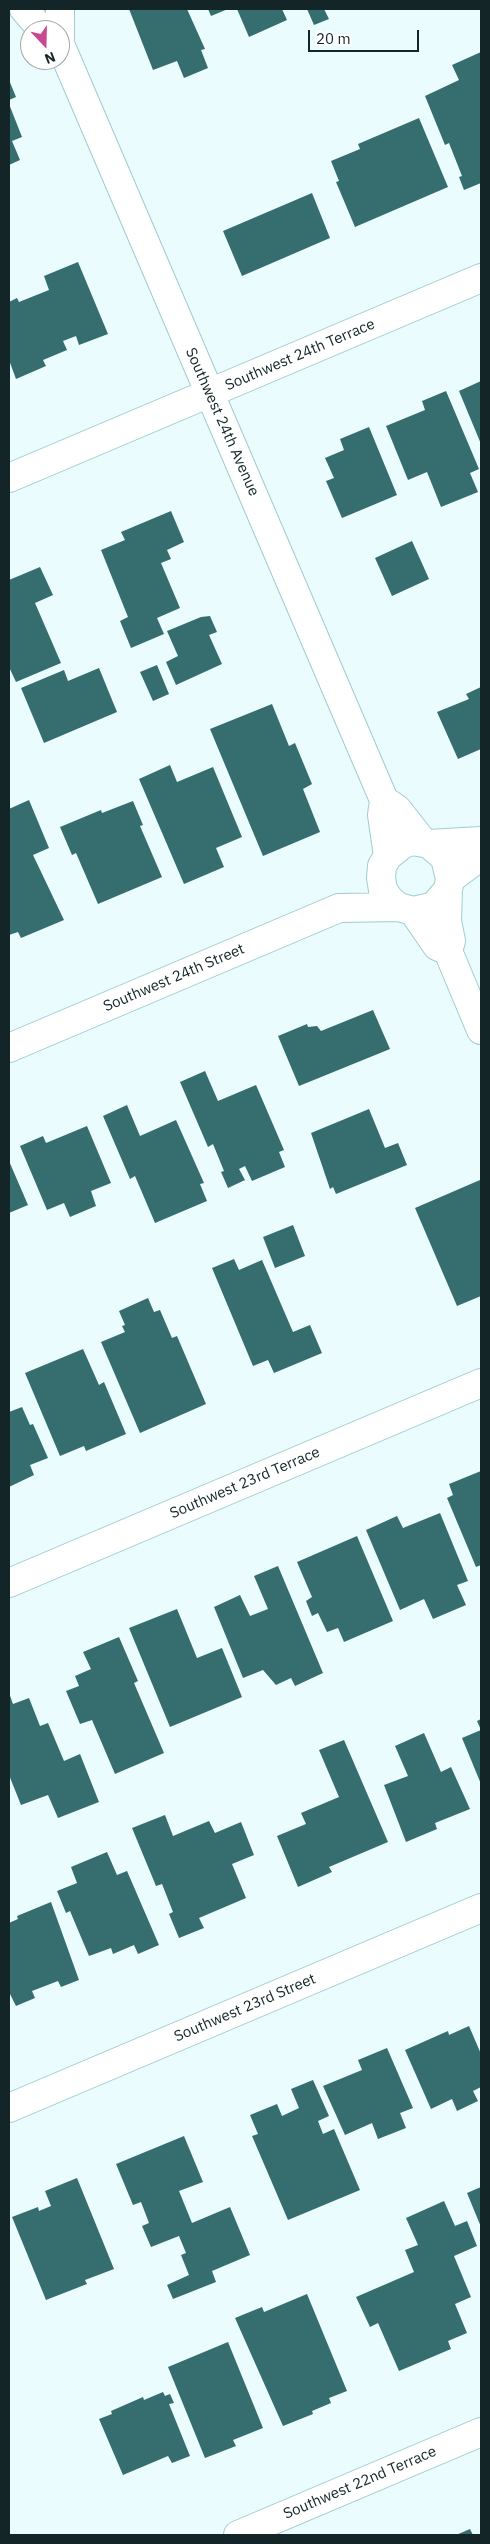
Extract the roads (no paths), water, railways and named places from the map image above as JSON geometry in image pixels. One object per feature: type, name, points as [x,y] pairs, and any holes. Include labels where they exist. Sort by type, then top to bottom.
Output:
[{"type":"street","points":[[24,9],[33,20]]},
{"type":"street","name":"Southwest 24th Avenue","points":[[70,68],[176,319],[210,392],[384,800],[382,816],[385,861]]},
{"type":"street","name":"Southwest 24th Terrace","points":[[9,478],[481,278]]},
{"type":"street","name":"Southwest 24th Avenue","points":[[384,800],[397,809],[426,843]]},
{"type":"street","points":[[481,841],[403,844],[385,861],[381,878],[383,890],[390,900],[406,909],[437,946],[448,952],[481,1030]]},
{"type":"street","points":[[426,843],[445,858],[449,884],[447,921],[452,941],[448,952]]},
{"type":"street","points":[[406,909],[434,906],[449,884],[481,856]]},
{"type":"street","name":"Southwest 24th Street","points":[[339,908],[350,894],[385,861]]},
{"type":"street","name":"Southwest 24th Street","points":[[9,1048],[339,908],[406,909]]},
{"type":"street","name":"Southwest 23rd Terrace","points":[[9,1583],[481,1383]]},
{"type":"street","name":"Southwest 23rd Street","points":[[9,2108],[481,1908]]},
{"type":"street","name":"Southwest 22nd Terrace","points":[[238,2535],[481,2432]]}]
